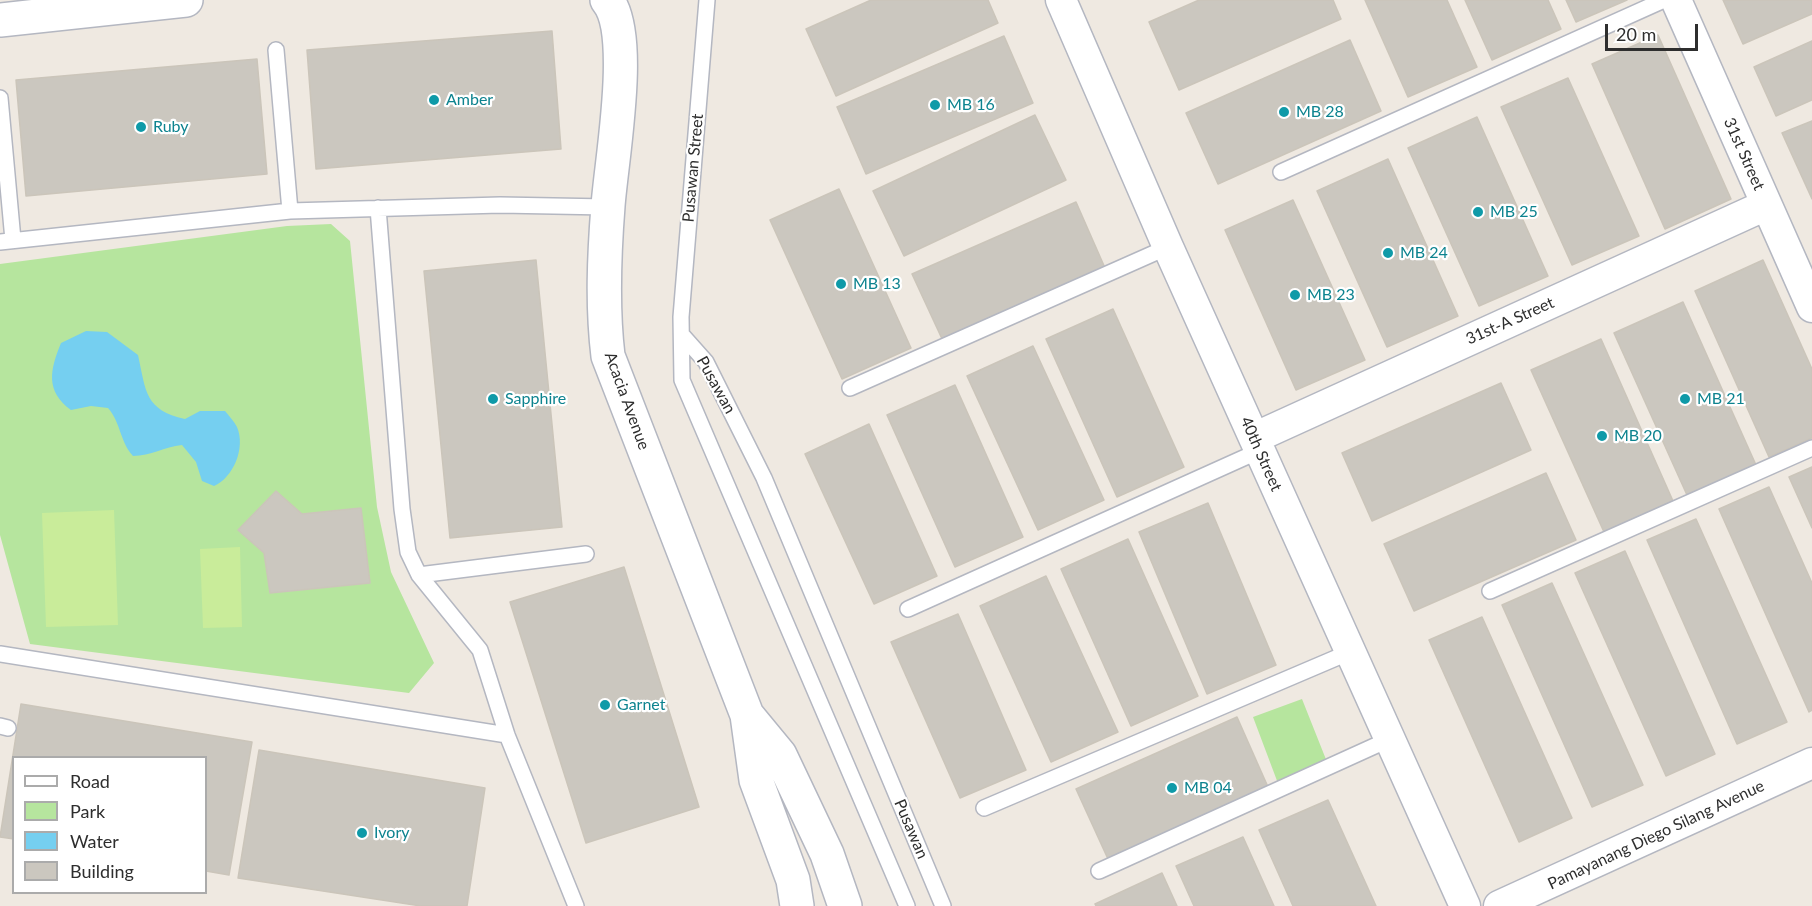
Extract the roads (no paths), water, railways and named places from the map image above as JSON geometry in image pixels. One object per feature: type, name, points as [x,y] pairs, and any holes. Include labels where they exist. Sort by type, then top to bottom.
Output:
[{"type":"street","points":[[0,20],[186,0]]},
{"type":"street","name":"Acacia Avenue","points":[[607,0],[611,5],[620,38],[619,89],[608,207],[603,314],[608,356],[747,715],[756,780],[793,880],[796,906]]},
{"type":"street","name":"40th Street","points":[[1060,0],[1168,247],[1465,906]]},
{"type":"street","name":"31st Street","points":[[1676,0],[1812,307]]},
{"type":"street","name":"31st-A Street","points":[[1257,444],[1766,205]]},
{"type":"street","name":"Acacia Avenue","points":[[747,715],[780,755],[818,833],[845,906]]},
{"type":"street","name":"Pamayanang Diego Silang Avenue","points":[[1499,906],[1812,763]]},
{"type":"lane","name":"Pusawan Street","points":[[682,335],[681,317],[707,0]]},
{"type":"lane","points":[[1281,172],[1664,0]]},
{"type":"lane","points":[[276,50],[290,211]]},
{"type":"lane","points":[[0,98],[7,241],[290,211],[573,205],[608,207]]},
{"type":"lane","points":[[378,208],[402,509],[408,552],[419,575],[480,650],[507,735],[576,906]]},
{"type":"lane","points":[[850,388],[1168,247]]},
{"type":"lane","name":"Pusawan","points":[[682,335],[682,380],[907,906]]},
{"type":"lane","name":"Pusawan","points":[[682,335],[706,362],[764,478],[943,906]]},
{"type":"lane","points":[[908,609],[1257,444]]},
{"type":"lane","points":[[1490,591],[1812,448]]},
{"type":"lane","points":[[419,575],[586,554]]},
{"type":"lane","points":[[984,808],[1350,652]]},
{"type":"lane","points":[[0,654],[507,735]]},
{"type":"lane","points":[[1098,871],[1390,739]]},
{"type":"water","points":[[86,331],[107,332],[138,355],[146,389],[155,405],[162,410],[185,419],[200,411],[225,411],[237,427],[240,444],[232,469],[221,482],[214,486],[202,481],[196,462],[182,445],[146,455],[133,456],[125,445],[116,420],[108,408],[91,406],[71,410],[63,403],[57,395],[52,380],[54,362],[61,343]]},
{"type":"place","name":"Amber","points":[[434,100]]},
{"type":"place","name":"MB 16","points":[[935,105]]},
{"type":"place","name":"MB 28","points":[[1284,112]]},
{"type":"place","name":"Ruby","points":[[141,127]]},
{"type":"place","name":"MB 25","points":[[1478,212]]},
{"type":"place","name":"MB 24","points":[[1388,253]]},
{"type":"place","name":"MB 13","points":[[841,284]]},
{"type":"place","name":"MB 23","points":[[1295,295]]},
{"type":"place","name":"Sapphire","points":[[493,399]]},
{"type":"place","name":"MB 21","points":[[1685,399]]},
{"type":"place","name":"MB 20","points":[[1602,436]]},
{"type":"place","name":"Garnet","points":[[605,705]]},
{"type":"place","name":"MB 04","points":[[1172,788]]},
{"type":"place","name":"Ivory","points":[[362,833]]}]
